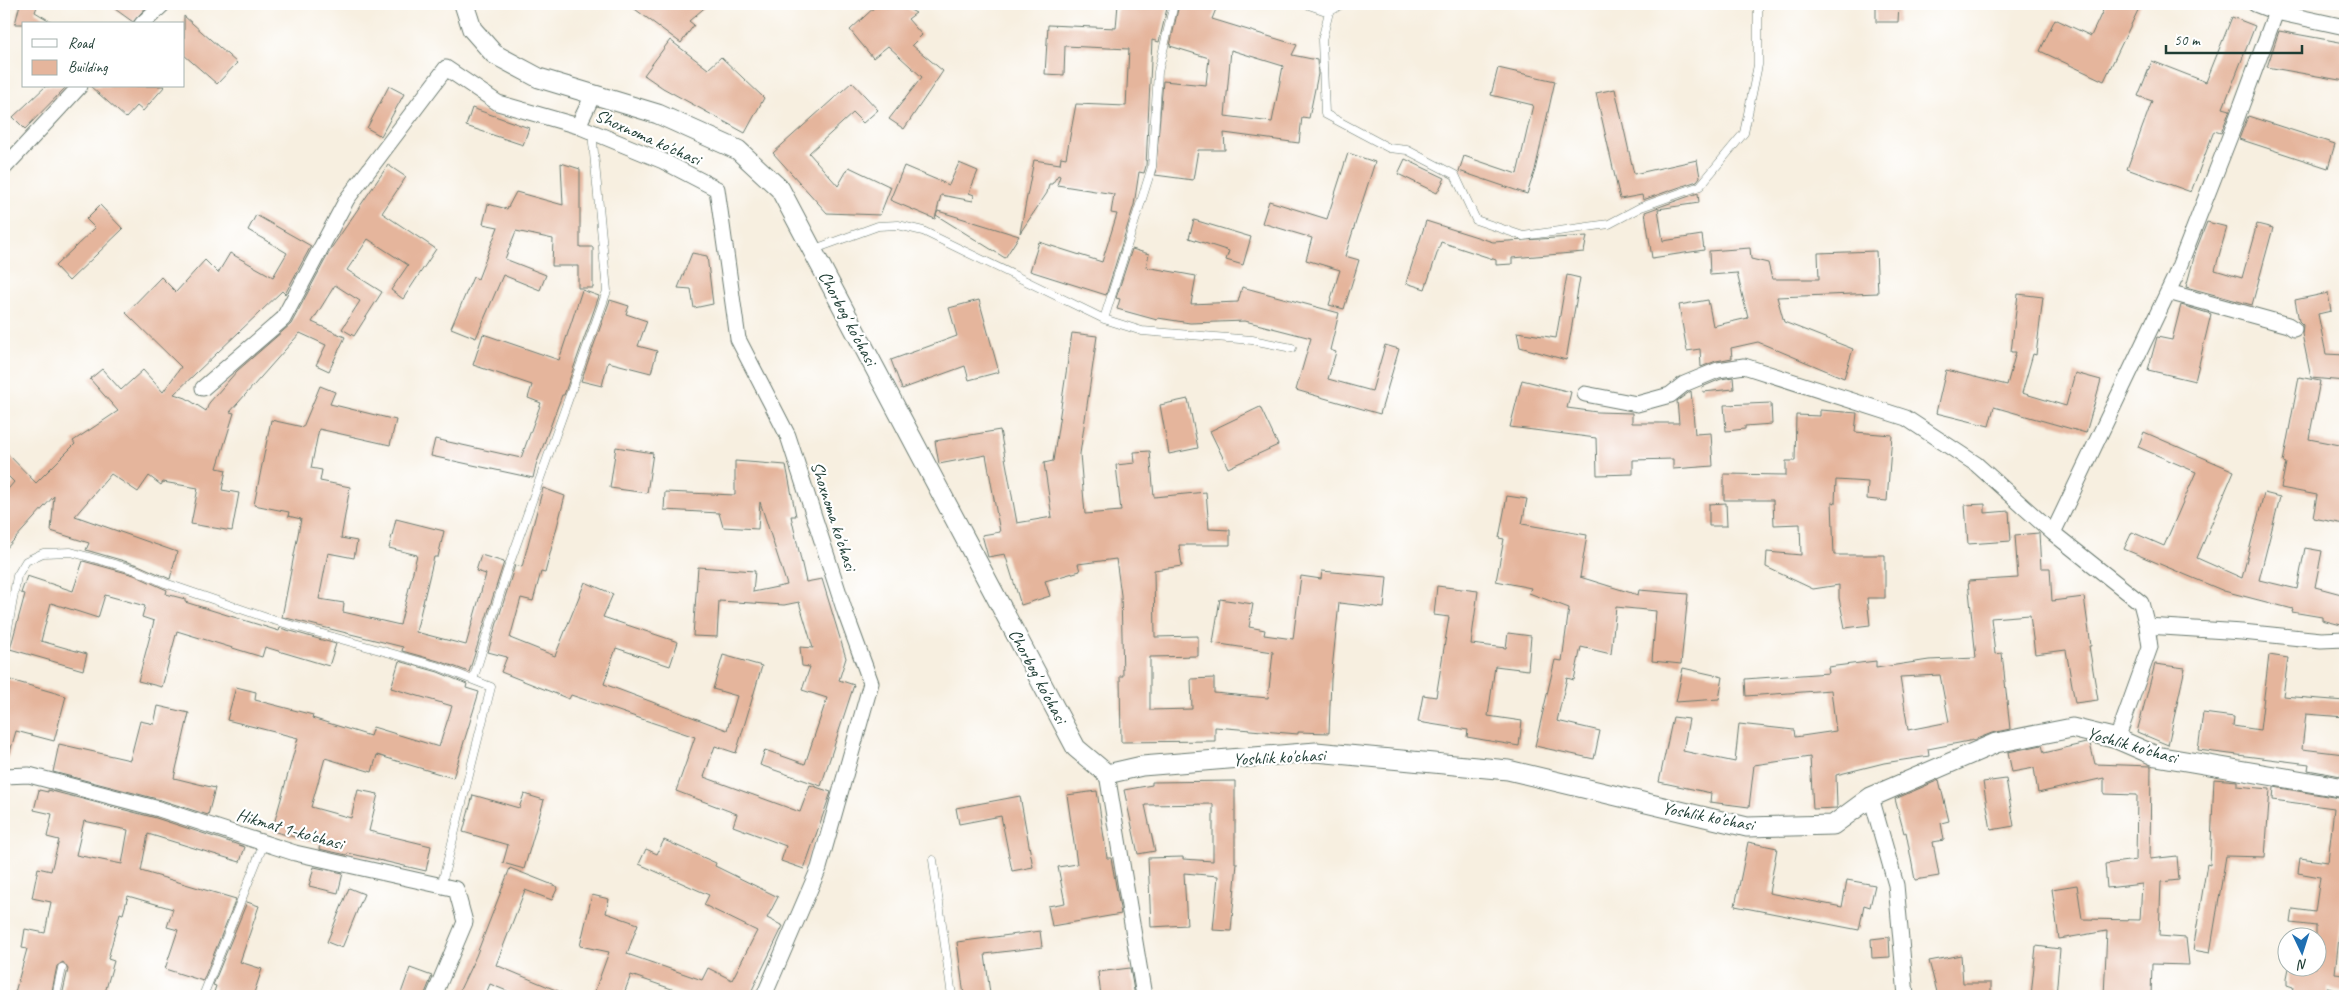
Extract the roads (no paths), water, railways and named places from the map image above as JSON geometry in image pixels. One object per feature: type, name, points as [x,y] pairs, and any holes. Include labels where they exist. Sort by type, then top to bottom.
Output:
[{"type":"street","points":[[144,22],[163,4]]},
{"type":"street","name":"Chorbog' ko'chasi","points":[[464,4],[472,29],[494,54],[539,78],[658,114],[738,150],[780,190],[1076,748],[1107,774]]},
{"type":"street","points":[[2255,4],[2276,12],[2345,26]]},
{"type":"street","points":[[2053,533],[2168,292],[2232,131],[2276,12]]},
{"type":"street","points":[[203,388],[283,318],[347,199],[446,68],[498,103],[585,129],[593,95]]},
{"type":"street","points":[[4,168],[78,88]]},
{"type":"street","name":"Shoxnoma ko'chasi","points":[[585,129],[663,161],[717,189],[738,339],[788,436],[845,612],[871,683],[820,868],[764,996]]},
{"type":"street","points":[[2168,292],[2288,325],[2294,329]]},
{"type":"street","points":[[1585,394],[1637,404],[1670,395],[1684,384],[1718,370],[1744,366],[1906,418],[1976,464],[2053,533],[2141,603],[2148,626],[2150,647],[2117,739]]},
{"type":"street","points":[[2148,626],[2242,632],[2321,640],[2345,639]]},
{"type":"street","name":"Yoshlik ko'chasi","points":[[1107,774],[1142,766],[1316,752],[1508,770],[1747,827],[1833,825],[1871,797],[1996,742],[2072,728],[2117,739],[2156,756],[2345,788]]},
{"type":"street","points":[[1107,774],[1144,996]]},
{"type":"street","name":"Hikmat 1-ko'chasi","points":[[4,776],[28,775],[56,782],[159,809],[295,853],[456,889],[465,922],[434,996]]},
{"type":"street","points":[[1871,797],[1896,885],[1906,996]]},
{"type":"lane","points":[[1104,319],[1152,167],[1158,72],[1174,4]]},
{"type":"lane","points":[[1306,4],[1328,12]]},
{"type":"lane","points":[[1342,4],[1328,12],[1322,40],[1325,114],[1389,148],[1407,150],[1456,175],[1476,220],[1523,236],[1608,224],[1641,207],[1700,186],[1744,133],[1758,65],[1758,4]]},
{"type":"lane","points":[[473,680],[507,571],[607,291],[585,129]]},
{"type":"lane","points":[[812,250],[878,226],[898,225],[923,232],[1104,319],[1142,331],[1252,340],[1292,348]]},
{"type":"lane","points":[[4,651],[17,576],[26,561],[43,553],[71,552],[136,570],[165,583],[273,620],[440,667],[491,687],[441,887]]},
{"type":"lane","points":[[203,996],[264,843]]},
{"type":"lane","points":[[933,860],[952,996]]},
{"type":"lane","points":[[56,996],[62,968]]}]
